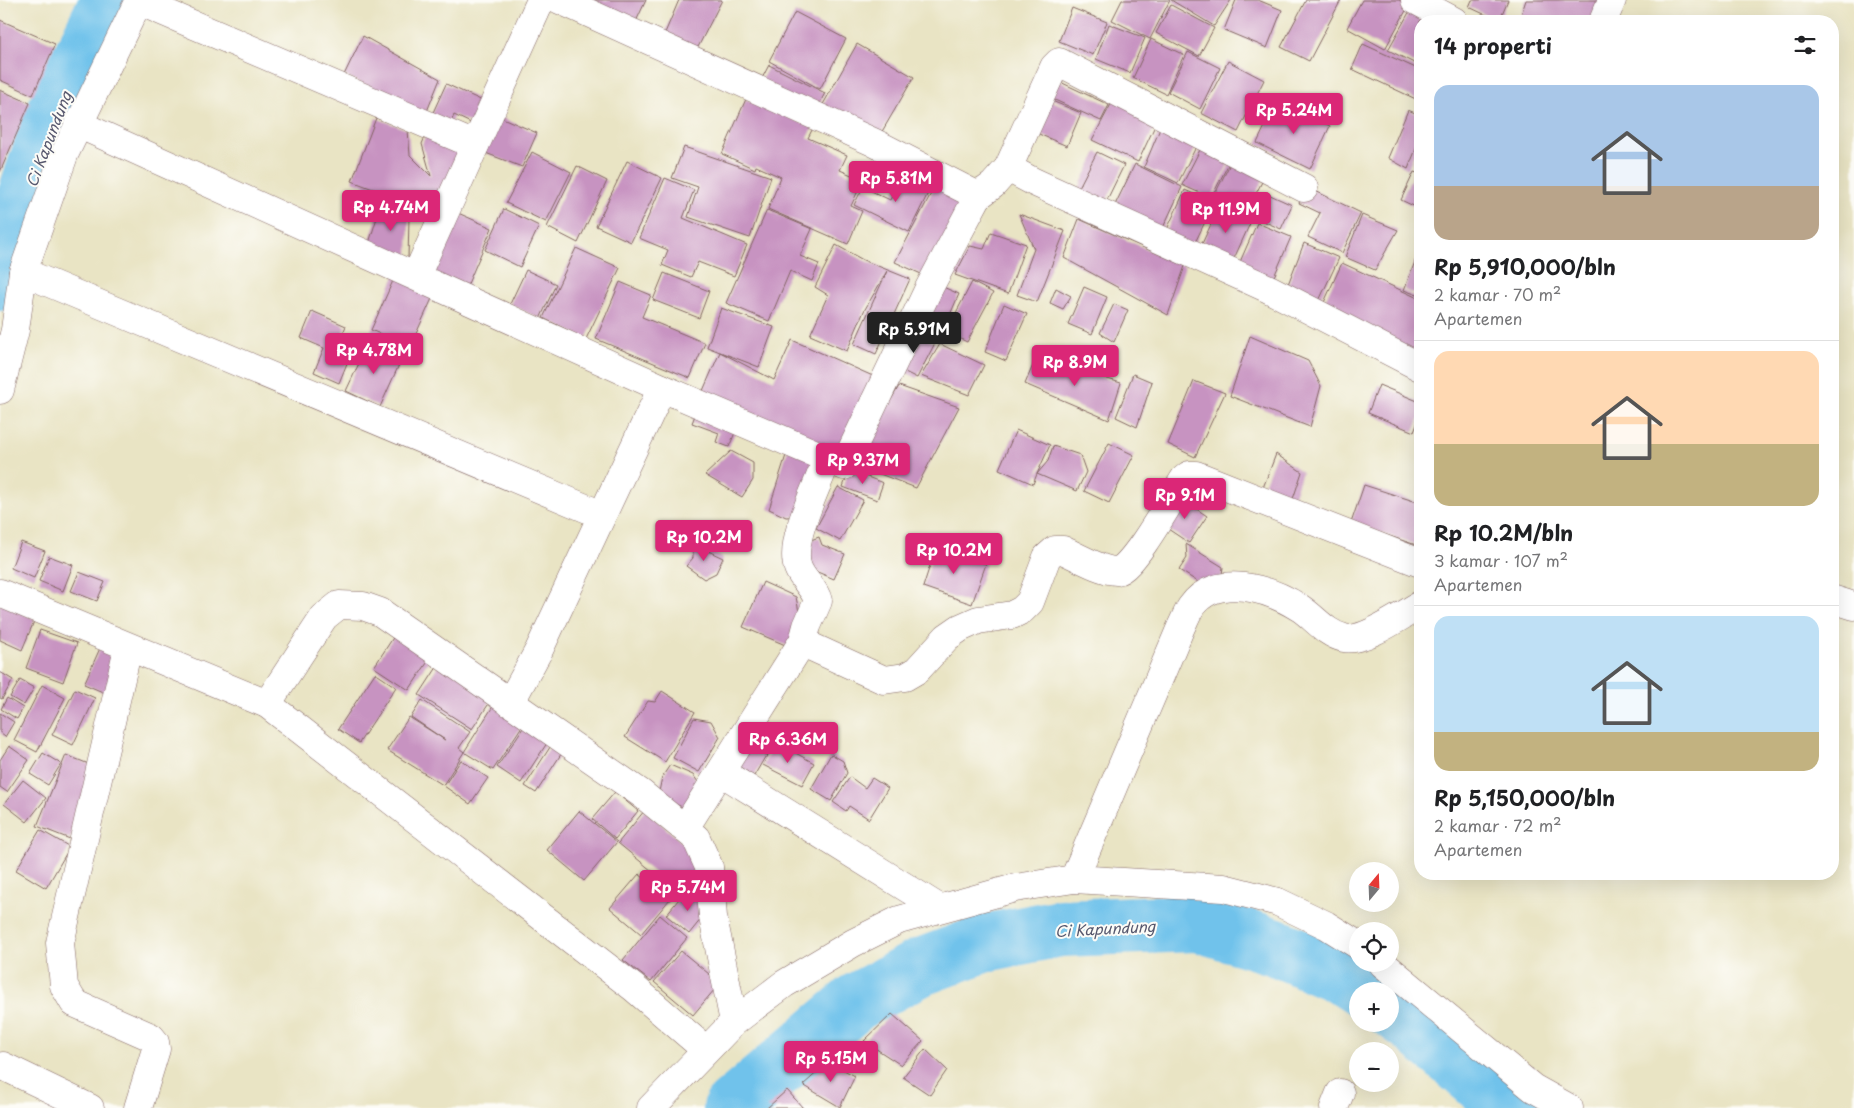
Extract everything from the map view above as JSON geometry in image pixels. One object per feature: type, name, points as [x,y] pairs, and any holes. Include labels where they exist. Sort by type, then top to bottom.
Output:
[{"type":"street","points":[[0,390],[15,330],[24,272],[64,155],[138,0],[475,145]]},
{"type":"street","points":[[416,276],[540,0]]},
{"type":"street","points":[[560,0],[873,142],[978,196]]},
{"type":"street","points":[[1415,0],[1443,15]]},
{"type":"street","points":[[1606,15],[1612,0]]},
{"type":"street","points":[[78,124],[662,388],[844,466],[916,313],[978,196],[993,185],[1008,168],[1054,67],[1059,62],[1304,188]]},
{"type":"street","points":[[1008,168],[1034,182],[1269,289],[1414,364]]},
{"type":"street","points":[[24,272],[602,514]]},
{"type":"street","points":[[510,703],[538,650],[662,388]]},
{"type":"street","points":[[685,828],[804,640],[807,626],[818,601],[814,590],[798,568],[798,533],[827,459]]},
{"type":"street","points":[[804,640],[812,647],[884,680],[905,677],[917,670],[947,636],[960,628],[978,620],[1012,615],[1022,610],[1030,602],[1047,557],[1055,550],[1063,550],[1109,570],[1117,571],[1124,569],[1138,552],[1184,479],[1189,475],[1196,475],[1414,561]]},
{"type":"street","points":[[1074,879],[1181,627],[1192,606],[1204,595],[1219,587],[1246,587],[1276,594],[1300,608],[1329,631],[1344,638],[1359,638],[1414,608]]},
{"type":"street","points":[[0,593],[128,648],[267,704],[626,982],[706,1050]]},
{"type":"street","points":[[1839,601],[1854,606]]},
{"type":"street","points":[[267,704],[324,618],[339,605],[362,606],[380,612],[642,794],[696,838],[709,866],[713,917],[734,1022]]},
{"type":"street","points":[[128,648],[60,943],[64,986],[74,1003],[151,1037],[155,1042],[156,1049],[138,1108]]},
{"type":"street","points":[[721,772],[939,908]]},
{"type":"street","points":[[651,1108],[734,1022],[784,984],[853,943],[899,920],[1015,888],[1074,879],[1208,886],[1243,892],[1278,902],[1326,925],[1349,939]]},
{"type":"street","points":[[1393,972],[1533,1088],[1569,1108]]},
{"type":"street","points":[[3,1066],[90,1108]]},
{"type":"building","points":[[569,0],[646,0],[633,28]]},
{"type":"building","points":[[679,0],[722,0],[694,55],[662,40]]},
{"type":"building","points":[[1122,0],[1170,0],[1150,39],[1112,20]]},
{"type":"building","points":[[1171,0],[1231,0],[1214,26]]},
{"type":"building","points":[[1236,0],[1258,0],[1282,10],[1267,48],[1224,30]]},
{"type":"building","points":[[1306,0],[1341,0],[1309,61],[1281,47]]},
{"type":"building","points":[[1362,0],[1399,0],[1409,5],[1385,49],[1347,28]]},
{"type":"building","points":[[1472,0],[1508,0],[1502,15],[1486,15],[1469,7]]},
{"type":"building","points":[[1526,0],[1604,0],[1597,15],[1521,15]]},
{"type":"building","points":[[1171,5],[1214,28],[1199,56],[1156,33]]},
{"type":"building","points":[[1412,7],[1426,15],[1414,15],[1414,63],[1388,50]]},
{"type":"building","points":[[1072,8],[1107,22],[1093,55],[1059,41]]},
{"type":"building","points":[[795,12],[846,39],[820,89],[769,61]]},
{"type":"building","points":[[0,20],[55,44],[33,95],[0,80]]},
{"type":"building","points":[[1109,24],[1145,38],[1130,73],[1096,59]]},
{"type":"building","points":[[363,36],[440,79],[425,116],[344,75]]},
{"type":"building","points":[[1151,39],[1184,55],[1166,94],[1133,78]]},
{"type":"building","points":[[857,44],[914,77],[877,140],[821,108]]},
{"type":"building","points":[[1363,44],[1414,67],[1414,98],[1352,69]]},
{"type":"building","points":[[1188,52],[1220,68],[1200,109],[1168,92]]},
{"type":"building","points":[[1228,61],[1264,80],[1238,132],[1201,113]]},
{"type":"building","points":[[769,65],[825,93],[814,114],[758,86]]},
{"type":"building","points":[[1054,79],[1109,105],[1101,121],[1046,96]]},
{"type":"building","points":[[446,84],[485,102],[475,125],[454,115],[449,127],[430,119]]},
{"type":"building","points":[[0,90],[30,103],[0,172]]},
{"type":"building","points":[[1117,93],[1160,115],[1138,162],[1092,140]]},
{"type":"building","points":[[746,99],[813,128],[808,138],[847,155],[840,170],[863,180],[851,206],[862,211],[848,244],[768,209],[781,177],[756,166],[755,169],[722,154]]},
{"type":"building","points":[[1047,99],[1081,113],[1067,146],[1034,132]]},
{"type":"building","points":[[1277,101],[1330,126],[1310,169],[1257,143]]},
{"type":"building","points":[[1408,110],[1414,112],[1414,154],[1408,169],[1388,158]]},
{"type":"building","points":[[498,116],[537,133],[522,167],[483,152]]},
{"type":"building","points":[[376,118],[408,130],[410,155],[431,176],[422,144],[427,132],[465,153],[441,200],[420,207],[352,181]]},
{"type":"building","points":[[1162,124],[1198,143],[1178,183],[1144,167]]},
{"type":"building","points":[[1202,146],[1231,159],[1211,198],[1182,185]]},
{"type":"building","points":[[684,147],[771,177],[750,238],[688,217],[698,187],[672,178]]},
{"type":"building","points":[[532,152],[571,172],[546,222],[506,203]]},
{"type":"building","points":[[1097,152],[1124,165],[1105,204],[1076,193]]},
{"type":"building","points":[[1232,160],[1265,176],[1245,215],[1212,200]]},
{"type":"building","points":[[627,161],[662,178],[631,242],[596,226]]},
{"type":"building","points":[[1135,164],[1182,187],[1161,232],[1113,209]]},
{"type":"building","points":[[577,166],[607,181],[578,243],[547,227]]},
{"type":"building","points":[[1414,172],[1414,206],[1401,200]]},
{"type":"building","points":[[902,175],[930,189],[909,232],[854,205],[863,187],[890,200]]},
{"type":"building","points":[[665,178],[694,190],[683,218],[747,245],[734,276],[698,262],[691,277],[662,265],[668,250],[639,238]]},
{"type":"building","points":[[935,186],[971,205],[932,279],[895,262]]},
{"type":"building","points":[[1307,187],[1361,213],[1342,253],[1308,237],[1320,213],[1299,203]]},
{"type":"building","points":[[1185,190],[1214,203],[1192,249],[1164,236]]},
{"type":"building","points":[[1268,194],[1292,205],[1281,229],[1256,218]]},
{"type":"building","points":[[381,205],[409,218],[408,259],[369,243]]},
{"type":"building","points":[[1220,205],[1252,219],[1232,263],[1200,248]]},
{"type":"building","points":[[449,209],[492,228],[464,293],[421,275]]},
{"type":"building","points":[[504,209],[539,226],[520,267],[485,250]]},
{"type":"building","points":[[767,210],[812,229],[800,256],[819,264],[812,281],[790,271],[769,321],[726,303]]},
{"type":"building","points":[[1019,214],[1065,231],[1037,302],[1017,295],[1034,249]]},
{"type":"building","points":[[1362,215],[1398,230],[1375,270],[1345,257]]},
{"type":"building","points":[[1079,219],[1185,266],[1168,315],[1064,258]]},
{"type":"building","points":[[1257,223],[1291,237],[1270,286],[1236,271]]},
{"type":"building","points":[[991,232],[1026,244],[1008,294],[955,275],[970,246],[984,249]]},
{"type":"building","points":[[1304,243],[1339,258],[1317,305],[1285,292]]},
{"type":"building","points":[[836,245],[863,260],[910,279],[876,354],[854,344],[887,271],[864,311],[847,351],[810,335],[828,295],[815,287]]},
{"type":"building","points":[[576,248],[620,268],[586,339],[543,318]]},
{"type":"building","points":[[1342,263],[1414,296],[1414,351],[1321,309]]},
{"type":"building","points":[[1414,264],[1414,294],[1404,290]]},
{"type":"building","points":[[526,270],[556,284],[540,319],[510,304]]},
{"type":"building","points":[[664,273],[709,291],[699,318],[653,300]]},
{"type":"building","points":[[396,274],[435,292],[410,347],[371,330]]},
{"type":"building","points":[[620,282],[651,295],[642,317],[705,343],[690,378],[596,339]]},
{"type":"building","points":[[972,282],[993,293],[967,342],[946,332]]},
{"type":"building","points":[[934,283],[959,294],[940,338],[915,327]]},
{"type":"building","points":[[1084,287],[1107,297],[1092,334],[1068,324]]},
{"type":"building","points":[[1056,288],[1071,296],[1063,309],[1050,303]]},
{"type":"building","points":[[1004,304],[1027,314],[1006,361],[985,352]]},
{"type":"building","points":[[1114,304],[1128,310],[1114,342],[1100,333]]},
{"type":"building","points":[[721,308],[774,327],[759,367],[707,347]]},
{"type":"building","points":[[312,311],[346,326],[342,335],[356,341],[339,383],[314,372],[324,348],[301,338]]},
{"type":"building","points":[[909,330],[935,343],[917,378],[893,366]]},
{"type":"building","points":[[1250,336],[1308,361],[1321,386],[1310,427],[1230,396]]},
{"type":"building","points":[[792,340],[875,377],[840,454],[702,393],[720,352],[774,380]]},
{"type":"building","points":[[369,342],[402,358],[380,407],[346,391]]},
{"type":"building","points":[[940,344],[984,365],[969,395],[921,376]]},
{"type":"building","points":[[1036,358],[1121,383],[1109,420],[1025,384]]},
{"type":"building","points":[[1133,374],[1152,382],[1137,427],[1116,417]]},
{"type":"building","points":[[1194,381],[1225,393],[1195,457],[1168,444]]},
{"type":"building","points":[[1379,385],[1414,400],[1414,432],[1368,413]]},
{"type":"building","points":[[899,386],[959,407],[916,488],[854,464]]},
{"type":"building","points":[[699,405],[739,423],[729,447],[716,442],[719,433],[692,423]]},
{"type":"building","points":[[1016,430],[1050,445],[1033,484],[999,469]]},
{"type":"building","points":[[1109,443],[1134,455],[1109,503],[1084,491]]},
{"type":"building","points":[[1053,446],[1080,455],[1086,472],[1077,491],[1037,474],[1048,461]]},
{"type":"building","points":[[788,449],[822,462],[804,516],[786,517],[769,509]]},
{"type":"building","points":[[731,451],[753,463],[753,480],[742,497],[705,475]]},
{"type":"building","points":[[1276,454],[1302,472],[1290,508],[1261,493]]},
{"type":"building","points":[[849,470],[883,483],[877,500],[843,487]]},
{"type":"building","points":[[1364,485],[1414,501],[1414,544],[1351,523]]},
{"type":"building","points":[[838,487],[863,500],[840,541],[816,528]]},
{"type":"building","points":[[1180,498],[1207,516],[1189,543],[1162,525]]},
{"type":"building","points":[[819,537],[822,545],[845,554],[834,579],[801,565],[800,544]]},
{"type":"building","points":[[21,542],[45,551],[34,578],[11,568]]},
{"type":"building","points":[[693,544],[723,558],[716,573],[704,579],[686,566],[693,558]]},
{"type":"building","points":[[1186,544],[1223,567],[1221,582],[1206,587],[1179,570],[1187,558]]},
{"type":"building","points":[[936,547],[986,564],[972,604],[923,587]]},
{"type":"building","points":[[49,556],[73,565],[63,591],[39,581]]},
{"type":"building","points":[[79,572],[105,582],[97,601],[71,591]]},
{"type":"building","points":[[763,582],[796,597],[801,622],[790,647],[743,627]]},
{"type":"building","points":[[0,603],[35,619],[22,650],[0,640]]},
{"type":"building","points":[[40,630],[77,643],[63,682],[26,668]]},
{"type":"building","points":[[398,630],[433,654],[409,690],[374,667]]},
{"type":"building","points":[[101,646],[122,655],[105,693],[84,684]]},
{"type":"building","points":[[441,661],[494,696],[472,729],[419,695]]},
{"type":"building","points":[[0,672],[13,680],[2,699],[0,698]]},
{"type":"building","points":[[375,673],[396,687],[359,743],[338,729]]},
{"type":"building","points":[[20,680],[34,688],[24,705],[10,697]]},
{"type":"building","points":[[42,685],[65,698],[37,752],[14,740]]},
{"type":"building","points":[[75,689],[95,698],[73,745],[52,735]]},
{"type":"building","points":[[662,691],[695,712],[665,762],[625,737],[648,701],[655,702]]},
{"type":"building","points":[[7,698],[23,708],[17,719],[1,709]]},
{"type":"building","points":[[422,700],[470,732],[459,748],[464,752],[443,785],[387,750],[409,717],[445,740],[411,717]]},
{"type":"building","points":[[497,700],[526,720],[493,770],[464,752]]},
{"type":"building","points":[[0,713],[14,722],[5,737],[0,733]]},
{"type":"building","points":[[694,718],[711,721],[720,737],[699,772],[673,758]]},
{"type":"building","points":[[525,725],[549,740],[521,783],[497,767]]},
{"type":"building","points":[[749,732],[772,745],[754,776],[729,760]]},
{"type":"building","points":[[554,741],[565,748],[536,793],[525,786]]},
{"type":"building","points":[[775,742],[814,763],[802,785],[763,765]]},
{"type":"building","points":[[9,746],[29,760],[7,792],[0,787],[0,760]]},
{"type":"building","points":[[43,753],[61,764],[48,785],[30,774]]},
{"type":"building","points":[[831,754],[843,761],[847,773],[831,801],[811,789]]},
{"type":"building","points":[[66,755],[99,768],[70,839],[37,826]]},
{"type":"building","points":[[461,760],[488,778],[470,804],[444,786]]},
{"type":"building","points":[[670,765],[693,775],[701,786],[685,808],[658,797],[662,777]]},
{"type":"building","points":[[850,777],[865,788],[872,778],[888,788],[869,819],[849,806],[846,811],[833,802]]},
{"type":"building","points":[[23,780],[46,798],[27,822],[4,804]]},
{"type":"building","points":[[615,792],[638,811],[615,839],[592,819]]},
{"type":"building","points":[[645,810],[702,860],[680,894],[618,843]]},
{"type":"building","points":[[579,811],[617,842],[584,881],[547,850]]},
{"type":"building","points":[[40,830],[70,847],[46,888],[16,870]]},
{"type":"building","points":[[639,874],[670,899],[641,934],[610,908]]},
{"type":"building","points":[[687,889],[710,908],[689,934],[666,915]]},
{"type":"building","points":[[660,915],[687,938],[651,982],[623,960]]},
{"type":"building","points":[[681,951],[720,983],[693,1015],[654,982]]},
{"type":"building","points":[[892,1014],[923,1041],[901,1065],[864,1041]]},
{"type":"building","points":[[925,1049],[947,1070],[930,1095],[903,1077]]},
{"type":"building","points":[[829,1062],[855,1076],[840,1107],[803,1085]]},
{"type":"building","points":[[787,1090],[803,1108],[767,1108]]},
{"type":"waterway","name":"Ci Kapundung","points":[[0,282],[9,246],[54,114],[109,0]]},
{"type":"waterway","name":"Ci Kapundung","points":[[732,1108],[856,1002],[921,967],[985,943],[1060,928],[1198,923],[1273,946],[1353,982]]},
{"type":"waterway","name":"Ci Kapundung","points":[[1399,1014],[1510,1108]]}]
